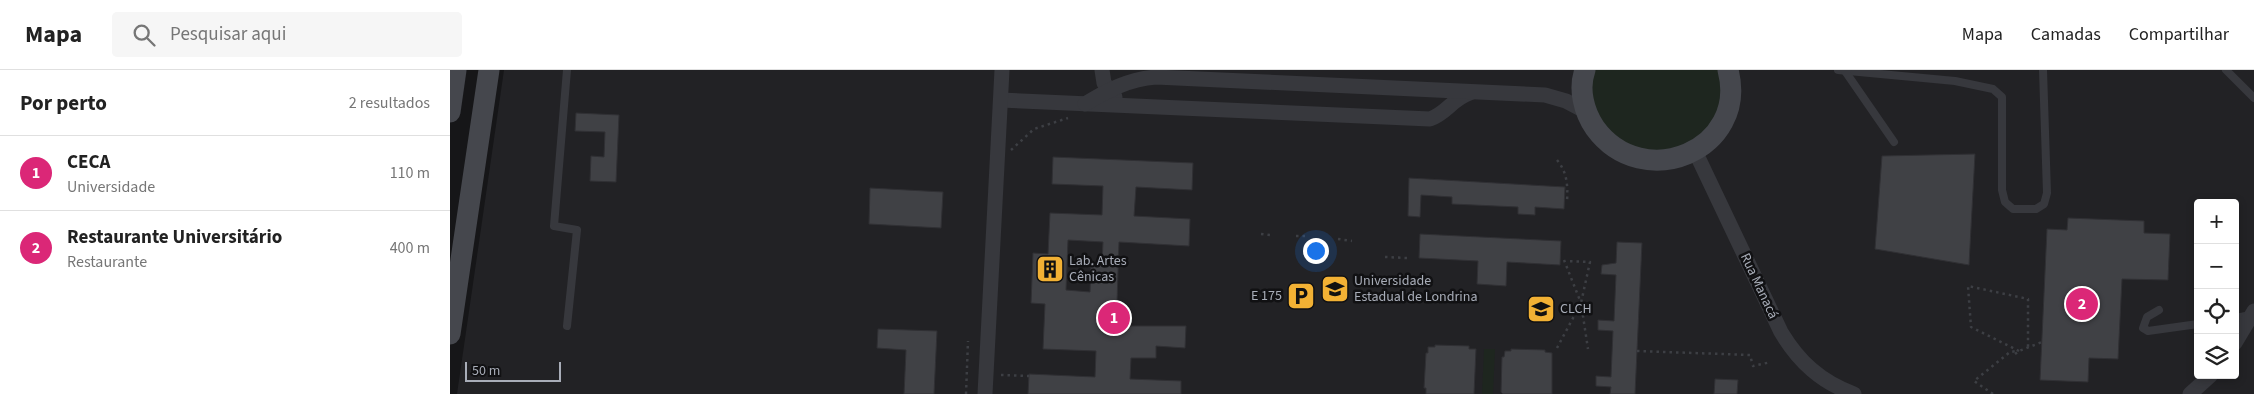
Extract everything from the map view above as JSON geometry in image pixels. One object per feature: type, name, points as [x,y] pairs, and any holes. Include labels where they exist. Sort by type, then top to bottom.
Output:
[{"type":"street","points":[[450,112],[456,70]]},
{"type":"street","points":[[450,334],[489,70]]},
{"type":"street","points":[[984,394],[1002,70]]},
{"type":"street","points":[[1102,70],[1104,83],[1108,90],[1124,106]]},
{"type":"street","points":[[1584,70],[1583,99],[1586,111],[1604,141],[1624,154],[1648,161],[1672,160],[1695,151],[1712,138],[1723,120],[1730,101],[1730,70]]},
{"type":"street","points":[[1085,104],[1108,90],[1133,80],[1156,77],[1544,95],[1566,101],[1586,111]]},
{"type":"street","points":[[1001,100],[1430,119],[1437,117],[1460,97],[1474,92]]},
{"type":"street","name":"Rua Manacá","points":[[1695,151],[1780,332],[1792,351],[1826,382],[1854,394]]},
{"type":"street","points":[[2239,336],[2253,313]]},
{"type":"street","points":[[2190,394],[2207,379]]},
{"type":"lane","points":[[567,70],[554,226],[577,230],[567,326]]},
{"type":"lane","points":[[1838,70],[1955,81],[1993,89],[2002,97],[2002,190],[2005,202],[2013,209],[2036,209],[2044,204],[2047,194],[2043,70]]},
{"type":"lane","points":[[1845,71],[1849,70]]},
{"type":"lane","points":[[2226,70],[2254,98]]},
{"type":"lane","points":[[1845,71],[1894,142]]},
{"type":"lane","points":[[2159,310],[2147,317],[2143,328],[2148,331],[2194,325]]},
{"type":"lane","points":[[2239,317],[2253,313]]},
{"type":"path","points":[[1011,150],[1034,129],[1067,118],[1077,118]]},
{"type":"path","points":[[1557,160],[1564,169],[1568,187],[1567,201]]},
{"type":"path","points":[[1262,234],[1270,235]]},
{"type":"path","points":[[1296,236],[1306,236]]},
{"type":"path","points":[[1338,239],[1352,241]]},
{"type":"path","points":[[1385,257],[1407,258]]},
{"type":"path","points":[[1557,348],[1581,303],[1590,262],[1566,260],[1581,303],[1588,350]]},
{"type":"path","points":[[2019,350],[1971,327],[1968,286],[2028,299],[2028,347]]},
{"type":"path","points":[[966,394],[968,341]]},
{"type":"path","points":[[1993,394],[1974,381],[2010,352],[2042,342]]},
{"type":"path","points":[[2015,354],[2019,350]]},
{"type":"path","points":[[1637,351],[1750,355],[1753,366],[1771,362]]},
{"type":"path","points":[[1001,375],[1029,376]]},
{"type":"shaded area","name":"Universidade Estadual de Londrina","points":[[504,70],[2254,70],[2254,394],[457,394]]},
{"type":"shaded area","points":[[1592,70],[1720,70],[1723,94],[1717,116],[1704,135],[1663,154],[1619,144],[1592,108]]},
{"type":"shaded area","points":[[1484,349],[1495,349],[1493,394],[1482,394]]},
{"type":"building","points":[[576,113],[619,115],[616,182],[590,181],[591,156],[604,157],[605,132],[575,131]]},
{"type":"building","points":[[1975,154],[1969,265],[1875,249],[1882,156]]},
{"type":"building","points":[[1053,157],[1193,163],[1192,190],[1136,187],[1134,216],[1190,219],[1189,246],[1119,242],[1117,302],[1111,302],[1110,326],[1186,326],[1185,348],[1156,346],[1156,358],[1131,358],[1130,379],[1181,381],[1181,394],[1028,394],[1029,374],[1095,377],[1096,351],[1043,349],[1045,304],[1031,303],[1033,253],[1048,254],[1050,213],[1102,215],[1103,186],[1052,184]],"holes":[[[1068,240],[1103,242],[1102,263],[1091,262],[1090,292],[1066,290]]]},
{"type":"building","points":[[1409,178],[1565,187],[1564,209],[1535,207],[1535,215],[1518,214],[1518,207],[1452,204],[1452,197],[1421,195],[1420,217],[1408,216]]},
{"type":"building","points":[[870,188],[943,192],[941,228],[869,224]]},
{"type":"building","points":[[2068,218],[2144,221],[2144,233],[2170,234],[2168,280],[2122,279],[2118,359],[2089,358],[2088,382],[2040,380],[2047,229],[2067,230]]},
{"type":"building","points":[[1420,234],[1561,241],[1560,265],[1507,262],[1506,286],[1477,284],[1478,261],[1419,258]]},
{"type":"building","points":[[1617,242],[1642,243],[1635,394],[1610,394],[1611,387],[1596,386],[1596,376],[1611,377],[1613,331],[1598,330],[1598,320],[1614,321],[1616,275],[1601,274],[1602,265],[1616,263]]},
{"type":"building","points":[[878,329],[937,331],[934,394],[904,394],[906,350],[877,348]]},
{"type":"building","points":[[1435,345],[1469,346],[1469,349],[1476,349],[1474,394],[1426,394],[1426,388],[1424,388],[1426,353],[1428,353],[1428,347],[1435,347]]},
{"type":"building","points":[[1511,349],[1545,350],[1545,352],[1552,353],[1552,394],[1503,394],[1501,392],[1502,357],[1504,357],[1505,351],[1511,351]]},
{"type":"building","points":[[1715,379],[1738,380],[1737,394],[1714,394]]},
{"type":"place","name":"Lab. Artes Cênicas","points":[[1050,269]]},
{"type":"place","name":"Universidade Estadual de Londrina","points":[[1335,289]]},
{"type":"place","name":"E 175","points":[[1301,296]]},
{"type":"place","name":"Restaurante Universitário","points":[[2082,304]]},
{"type":"place","name":"CLCH","points":[[1541,309]]},
{"type":"place","name":"CECA","points":[[1114,318]]}]
